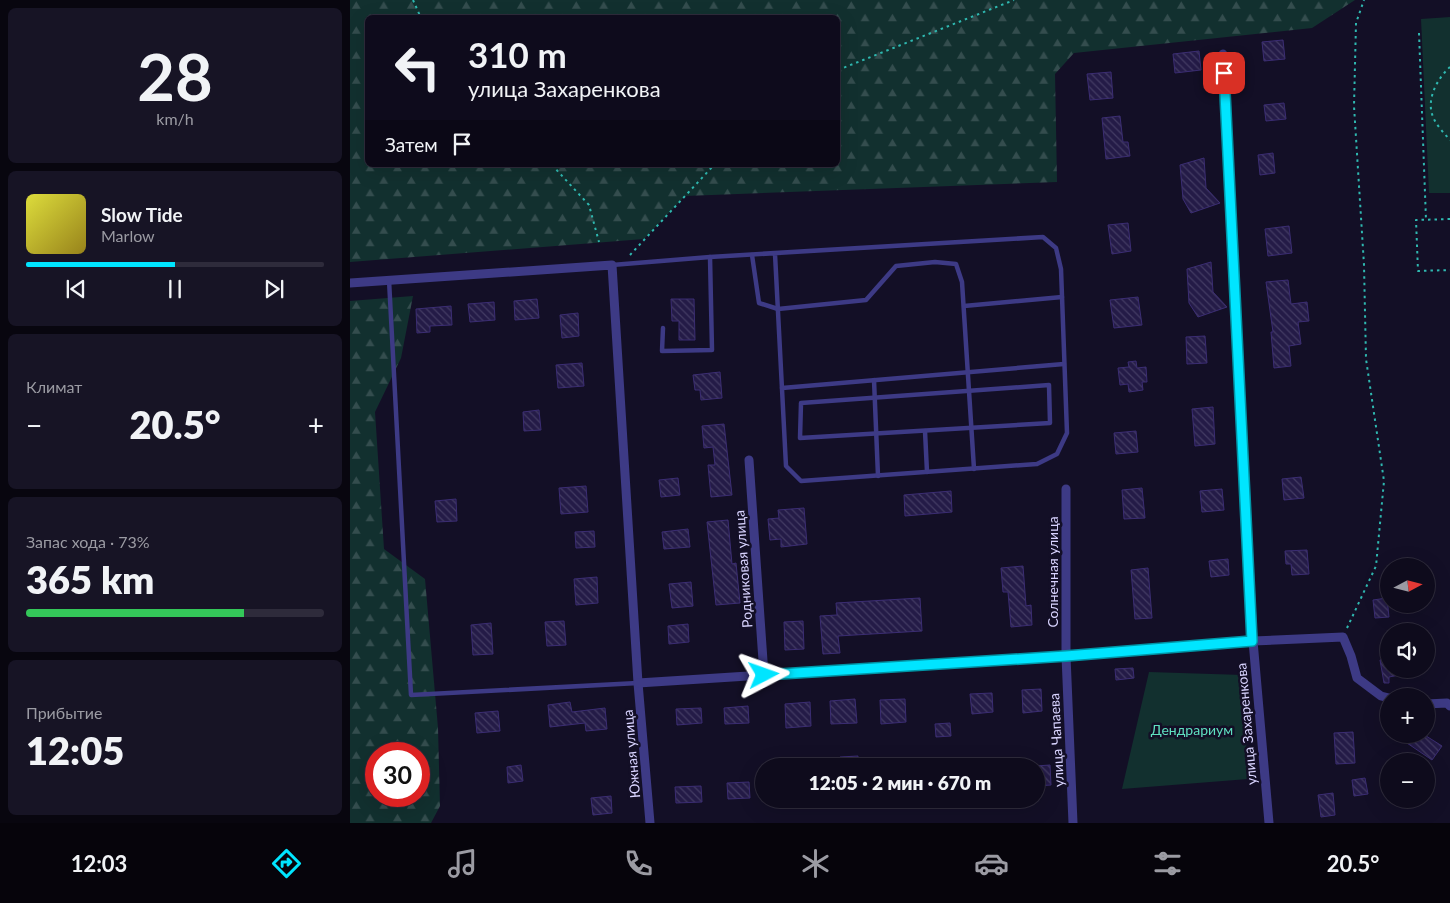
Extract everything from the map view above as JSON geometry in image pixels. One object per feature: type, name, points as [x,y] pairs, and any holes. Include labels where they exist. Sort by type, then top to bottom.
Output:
[{"type":"street","name":"улица Захаренкова","points":[[1223,54],[1252,641],[1269,823]]},
{"type":"street","points":[[350,283],[617,265]]},
{"type":"street","name":"Южная улица","points":[[617,265],[638,683],[650,823]]},
{"type":"street","name":"Родниковая улица","points":[[749,460],[764,675]]},
{"type":"street","name":"Солнечная улица","points":[[1066,489],[1066,656]]},
{"type":"street","points":[[638,683],[1066,656],[1252,641],[1343,637],[1357,678],[1380,695]]},
{"type":"street","name":"улица Чапаева","points":[[1066,656],[1073,823]]},
{"type":"street","points":[[1435,703],[1447,702],[1450,706]]},
{"type":"lane","points":[[617,265],[710,257],[1043,237],[1056,248],[1061,268],[1067,433],[1057,454],[1037,464],[801,481],[786,466],[774,254]]},
{"type":"lane","points":[[752,255],[759,303],[778,309],[866,300],[896,266],[935,262],[956,264],[962,282],[974,468]]},
{"type":"lane","points":[[663,328],[662,351],[712,350],[710,257]]},
{"type":"lane","points":[[389,280],[411,695],[638,683]]},
{"type":"lane","points":[[964,306],[1062,297]]},
{"type":"lane","points":[[782,388],[1064,364]]},
{"type":"lane","points":[[874,380],[878,476]]},
{"type":"lane","points":[[1049,385],[1050,423],[800,438],[801,403],[875,397],[1049,385]]},
{"type":"lane","points":[[926,431],[927,472]]},
{"type":"path","points":[[413,0],[420,15]]},
{"type":"path","points":[[840,69],[1014,0]]},
{"type":"path","points":[[1343,637],[1376,566],[1384,480],[1366,359],[1364,265],[1354,106],[1356,23],[1364,0]]},
{"type":"path","points":[[1419,33],[1426,220]]},
{"type":"path","points":[[1450,67],[1438,81],[1431,97],[1432,113],[1437,125],[1450,140]]},
{"type":"path","points":[[554,167],[589,205],[599,242]]},
{"type":"path","points":[[617,265],[712,167]]},
{"type":"path","points":[[1450,219],[1416,220],[1418,270],[1450,270]]},
{"type":"green space","points":[[350,0],[1355,0],[1312,28],[1074,53],[1055,74],[1057,182],[685,196],[644,239],[350,262]]},
{"type":"green space","points":[[1450,17],[1450,193],[1429,193],[1421,19]]},
{"type":"green space","points":[[413,296],[401,358],[375,412],[384,549],[425,579],[438,728],[440,806],[431,823],[350,823],[350,301]]},
{"type":"green space","name":"Дендрариум","points":[[1149,672],[1243,675],[1248,779],[1122,789]]},
{"type":"building","points":[[1283,40],[1285,59],[1264,61],[1262,42]]},
{"type":"building","points":[[1199,51],[1201,70],[1175,73],[1173,54]]},
{"type":"building","points":[[1111,72],[1113,98],[1090,100],[1087,74]]},
{"type":"building","points":[[1284,103],[1286,119],[1266,121],[1264,105]]},
{"type":"building","points":[[1120,116],[1123,142],[1128,142],[1130,156],[1106,159],[1102,118]]},
{"type":"building","points":[[1273,153],[1275,173],[1260,175],[1258,155]]},
{"type":"building","points":[[1204,158],[1206,188],[1220,203],[1191,213],[1183,199],[1180,165]]},
{"type":"building","points":[[1128,223],[1131,251],[1112,254],[1108,225]]},
{"type":"building","points":[[1289,226],[1292,253],[1268,256],[1265,229]]},
{"type":"building","points":[[1211,262],[1213,292],[1227,307],[1198,317],[1189,303],[1187,269]]},
{"type":"building","points":[[1288,280],[1291,304],[1307,302],[1309,321],[1298,322],[1301,344],[1289,346],[1291,366],[1274,368],[1271,332],[1273,332],[1266,282]]},
{"type":"building","points":[[1138,297],[1142,325],[1114,328],[1110,300]]},
{"type":"building","points":[[537,299],[539,318],[515,320],[514,301]]},
{"type":"building","points":[[671,299],[694,299],[695,340],[679,340],[679,321],[672,321]]},
{"type":"building","points":[[494,302],[495,320],[470,322],[468,304]]},
{"type":"building","points":[[451,306],[452,325],[430,326],[430,332],[417,333],[416,309]]},
{"type":"building","points":[[578,313],[579,336],[562,338],[560,315]]},
{"type":"building","points":[[1205,336],[1207,363],[1187,364],[1186,337]]},
{"type":"building","points":[[1136,361],[1137,368],[1146,367],[1147,382],[1142,382],[1143,390],[1129,392],[1128,384],[1120,385],[1118,368],[1129,367],[1128,362]]},
{"type":"building","points":[[582,363],[584,386],[558,388],[556,365]]},
{"type":"building","points":[[720,372],[722,398],[701,400],[700,390],[695,390],[693,375]]},
{"type":"building","points":[[1213,407],[1215,444],[1195,446],[1192,409]]},
{"type":"building","points":[[539,410],[541,430],[524,431],[523,412]]},
{"type":"building","points":[[724,424],[732,495],[711,497],[708,465],[715,465],[713,447],[704,448],[702,426]]},
{"type":"building","points":[[1136,431],[1138,452],[1116,454],[1114,433]]},
{"type":"building","points":[[1301,477],[1304,498],[1284,500],[1282,479]]},
{"type":"building","points":[[678,478],[680,495],[661,497],[659,480]]},
{"type":"building","points":[[586,486],[588,512],[561,514],[559,488]]},
{"type":"building","points":[[1142,488],[1145,518],[1124,519],[1122,490]]},
{"type":"building","points":[[1222,489],[1224,510],[1202,512],[1200,491]]},
{"type":"building","points":[[951,491],[952,512],[905,516],[904,495]]},
{"type":"building","points":[[456,499],[457,521],[437,522],[435,501]]},
{"type":"building","points":[[804,508],[807,544],[781,547],[781,539],[770,540],[768,519],[779,518],[778,510]]},
{"type":"building","points":[[728,520],[732,564],[736,563],[740,603],[716,605],[707,522]]},
{"type":"building","points":[[688,529],[690,547],[664,549],[662,532]]},
{"type":"building","points":[[594,531],[595,547],[576,548],[575,532]]},
{"type":"building","points":[[1307,550],[1309,574],[1292,575],[1291,564],[1286,564],[1285,551]]},
{"type":"building","points":[[1228,559],[1229,575],[1211,577],[1209,561]]},
{"type":"building","points":[[1023,566],[1026,606],[1031,605],[1032,625],[1011,627],[1008,592],[1003,592],[1001,568]]},
{"type":"building","points":[[1148,568],[1152,618],[1135,619],[1131,570]]},
{"type":"building","points":[[597,577],[598,603],[576,605],[574,579]]},
{"type":"building","points":[[691,582],[693,606],[672,608],[669,584]]},
{"type":"building","points":[[920,598],[922,631],[838,636],[840,653],[823,654],[820,616],[837,615],[836,603]]},
{"type":"building","points":[[1380,599],[1380,613],[1389,613],[1389,617],[1375,618],[1373,600]]},
{"type":"building","points":[[564,621],[566,645],[547,646],[545,622]]},
{"type":"building","points":[[803,621],[804,649],[785,650],[784,622]]},
{"type":"building","points":[[491,623],[493,654],[473,655],[471,625]]},
{"type":"building","points":[[688,624],[689,642],[669,644],[668,626]]},
{"type":"building","points":[[1133,668],[1134,678],[1116,680],[1115,669]]},
{"type":"building","points":[[1383,678],[1389,678],[1389,683],[1384,683]]},
{"type":"building","points":[[1041,689],[1042,711],[1023,713],[1022,690]]},
{"type":"building","points":[[992,693],[993,712],[972,714],[970,694]]},
{"type":"building","points":[[855,699],[857,723],[831,724],[830,701]]},
{"type":"building","points":[[905,699],[906,722],[881,724],[880,700]]},
{"type":"building","points":[[570,702],[572,712],[605,708],[607,729],[586,731],[585,723],[550,727],[548,705]]},
{"type":"building","points":[[810,702],[811,726],[786,728],[785,704]]},
{"type":"building","points":[[748,706],[749,723],[725,724],[724,708]]},
{"type":"building","points":[[701,708],[702,723],[677,725],[676,709]]},
{"type":"building","points":[[498,711],[500,731],[477,733],[475,713]]},
{"type":"building","points":[[950,723],[951,736],[936,737],[935,724]]},
{"type":"building","points":[[1353,732],[1355,763],[1336,764],[1334,733]]},
{"type":"building","points":[[1435,742],[1442,746],[1435,756],[1435,753],[1422,753],[1407,743]]},
{"type":"building","points":[[858,756],[858,758],[840,758]]},
{"type":"building","points":[[521,765],[523,781],[508,783],[507,767]]},
{"type":"building","points":[[1045,765],[1050,765],[1051,785],[1045,785]]},
{"type":"building","points":[[1365,778],[1368,794],[1354,796],[1352,780]]},
{"type":"building","points":[[749,782],[750,798],[728,799],[727,783]]},
{"type":"building","points":[[701,786],[702,802],[676,803],[675,787]]},
{"type":"building","points":[[1333,793],[1335,815],[1321,817],[1318,795]]},
{"type":"building","points":[[611,796],[612,813],[593,815],[591,798]]},
{"type":"route","points":[[764,675],[1066,656],[1252,641],[1224,73]]}]
